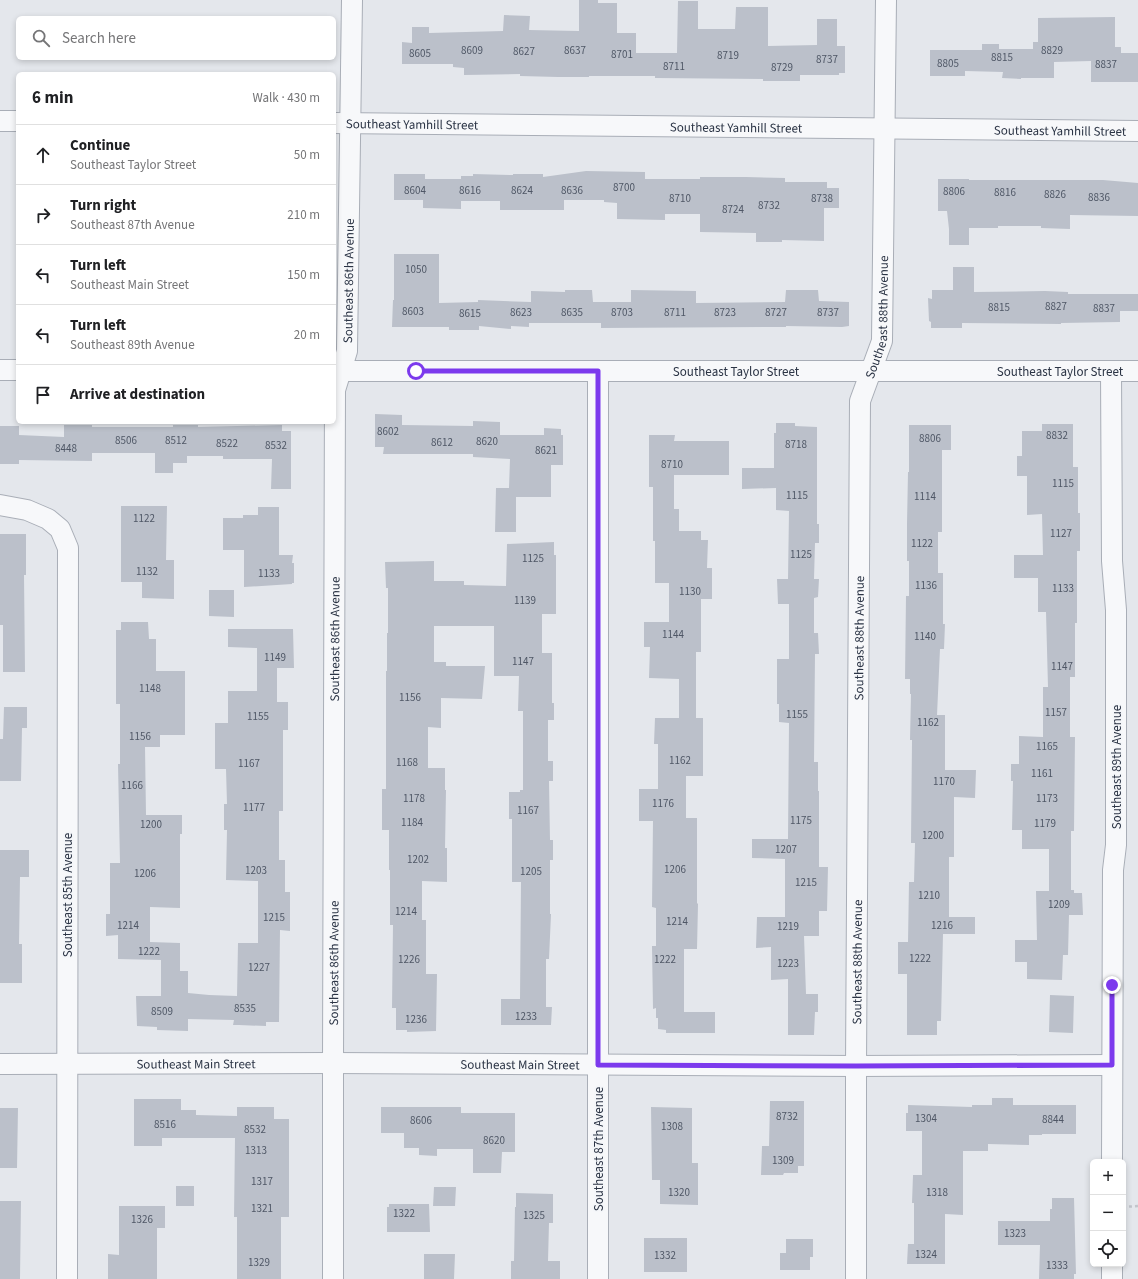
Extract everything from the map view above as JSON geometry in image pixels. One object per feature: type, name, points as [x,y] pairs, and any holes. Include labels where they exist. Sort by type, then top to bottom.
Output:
[{"type":"street","name":"Southeast 86th Avenue","points":[[336,390],[338,371],[347,351],[342,123],[352,0]]},
{"type":"street","name":"Southeast 88th Avenue","points":[[856,1279],[860,401],[882,341],[886,0]]},
{"type":"street","points":[[0,121],[16,121]]},
{"type":"street","name":"Southeast Yamhill Street","points":[[342,123],[1138,132]]},
{"type":"street","points":[[0,370],[16,370]]},
{"type":"street","name":"Southeast Taylor Street","points":[[338,371],[1138,371]]},
{"type":"street","name":"Southeast 87th Avenue","points":[[598,371],[598,1279]]},
{"type":"street","name":"Southeast 89th Avenue","points":[[1112,371],[1112,553],[1116,610],[1116,845],[1113,870],[1112,1159]]},
{"type":"street","name":"Southeast 86th Avenue","points":[[333,1279],[336,424]]},
{"type":"street","name":"Southeast 85th Avenue","points":[[0,505],[28,510],[48,519],[60,529],[68,548],[67,1279]]},
{"type":"street","name":"Southeast Main Street","points":[[0,1064],[67,1065],[333,1063],[856,1066],[1112,1065]]},
{"type":"street","points":[[1112,1267],[1112,1279]]},
{"type":"path","points":[[1126,1207],[1138,1206]]},
{"type":"building","points":[[579,0],[598,0],[598,3],[617,3],[617,33],[636,33],[636,53],[677,53],[678,1],[698,1],[698,29],[735,29],[736,7],[768,7],[768,46],[817,45],[817,19],[837,19],[837,46],[845,46],[845,73],[839,73],[839,75],[800,75],[800,81],[763,81],[763,79],[655,78],[655,76],[558,77],[520,76],[520,74],[464,75],[464,68],[453,67],[453,64],[402,64],[402,42],[412,43],[412,27],[429,27],[429,33],[503,31],[504,15],[530,16],[529,30],[579,31]]},
{"type":"building","points":[[1115,17],[1115,47],[1121,47],[1121,53],[1138,53],[1138,82],[1091,82],[1091,61],[1054,62],[1054,78],[1002,78],[1003,72],[965,71],[965,76],[930,76],[930,50],[982,50],[982,44],[999,44],[999,49],[1033,49],[1033,42],[1038,42],[1038,18]]},
{"type":"building","points":[[586,171],[645,172],[645,179],[746,177],[785,178],[785,182],[827,182],[827,188],[839,188],[839,208],[824,208],[824,241],[782,240],[782,242],[756,242],[756,233],[700,232],[700,214],[665,214],[665,220],[617,219],[617,203],[604,202],[604,200],[564,200],[564,210],[500,210],[500,201],[461,201],[461,209],[423,208],[423,200],[394,200],[394,174],[425,174],[425,179],[461,179],[461,176],[473,176],[473,174],[543,174],[543,177]]},
{"type":"building","points":[[938,179],[1103,180],[1138,183],[1138,216],[1070,215],[1070,229],[1041,228],[1041,226],[969,228],[969,245],[949,245],[947,211],[938,211]]},
{"type":"building","points":[[394,254],[439,254],[439,303],[478,302],[478,300],[531,302],[531,291],[565,292],[565,290],[592,290],[593,302],[631,302],[631,290],[696,291],[696,303],[785,302],[786,290],[818,290],[819,301],[849,302],[849,326],[601,328],[601,323],[529,323],[529,327],[511,326],[511,329],[479,326],[479,330],[449,330],[449,327],[392,327],[394,300]]},
{"type":"building","points":[[953,267],[974,267],[974,292],[1045,291],[1068,292],[1068,294],[1138,294],[1138,311],[1120,311],[1120,322],[1061,324],[962,323],[962,328],[931,328],[931,322],[929,321],[928,298],[932,299],[932,290],[953,290]]},
{"type":"building","points":[[375,414],[402,415],[402,425],[473,426],[473,421],[500,422],[500,435],[544,435],[544,428],[561,429],[561,435],[563,435],[563,465],[551,465],[551,497],[516,497],[516,532],[495,532],[496,488],[509,488],[510,459],[473,457],[473,454],[383,454],[384,447],[375,447]]},
{"type":"building","points":[[776,423],[795,423],[795,426],[817,427],[817,524],[819,524],[819,543],[815,543],[814,579],[819,579],[818,597],[814,598],[814,633],[818,633],[819,654],[815,654],[814,762],[818,762],[819,867],[828,867],[827,911],[819,911],[819,936],[804,936],[806,994],[818,994],[818,1012],[815,1012],[814,1035],[788,1035],[788,979],[771,980],[771,947],[756,948],[757,917],[785,917],[785,859],[752,858],[752,839],[788,839],[789,723],[779,722],[779,704],[777,704],[777,659],[789,659],[789,604],[778,604],[777,579],[788,579],[789,511],[776,510],[776,488],[742,489],[742,468],[774,468],[774,433],[776,433]]},
{"type":"building","points":[[1042,424],[1073,424],[1073,467],[1078,467],[1078,513],[1080,513],[1080,551],[1077,551],[1075,677],[1070,677],[1070,737],[1075,737],[1074,831],[1071,831],[1071,890],[1074,890],[1074,893],[1082,893],[1083,915],[1069,915],[1068,955],[1063,955],[1062,980],[1027,979],[1027,962],[1015,962],[1015,940],[1037,940],[1036,891],[1049,891],[1049,849],[1022,849],[1022,830],[1012,830],[1013,781],[1011,781],[1011,764],[1019,764],[1019,736],[1043,737],[1043,687],[1048,687],[1046,612],[1038,612],[1038,578],[1014,578],[1014,555],[1043,555],[1042,514],[1027,515],[1027,476],[1017,476],[1017,456],[1022,456],[1022,431],[1042,431]]},
{"type":"building","points":[[64,425],[92,425],[92,427],[173,427],[173,425],[198,425],[198,427],[282,425],[282,431],[291,431],[291,489],[271,489],[272,459],[223,459],[223,456],[187,456],[187,463],[173,463],[173,473],[155,473],[155,453],[92,453],[92,461],[19,460],[19,464],[0,464],[0,426],[19,426],[19,435],[64,437]]},
{"type":"building","points":[[909,425],[951,425],[951,450],[942,450],[942,532],[938,532],[938,573],[943,573],[943,624],[945,624],[944,649],[940,649],[937,715],[945,715],[945,770],[976,770],[975,798],[954,797],[954,857],[949,857],[949,917],[975,917],[975,934],[943,934],[941,1021],[937,1021],[937,1035],[907,1035],[907,974],[898,974],[898,942],[908,942],[909,882],[914,882],[915,843],[911,843],[911,694],[910,679],[905,679],[906,596],[909,596],[907,524]]},
{"type":"building","points":[[649,435],[675,435],[674,441],[729,441],[729,475],[674,475],[674,509],[679,509],[679,531],[701,531],[701,540],[708,540],[707,568],[712,568],[712,599],[701,599],[701,652],[696,652],[696,718],[703,718],[703,776],[686,776],[686,818],[697,818],[698,904],[697,949],[684,949],[684,1012],[715,1012],[715,1033],[666,1033],[666,1030],[658,1029],[656,1008],[653,1009],[652,946],[656,946],[656,908],[652,907],[653,821],[639,821],[639,789],[658,789],[658,744],[654,744],[655,718],[679,718],[679,679],[649,678],[650,647],[644,647],[644,622],[669,622],[669,583],[655,583],[653,487],[649,487]]},
{"type":"building","points":[[121,506],[167,506],[166,560],[174,560],[174,599],[142,598],[142,582],[121,582]]},
{"type":"building","points":[[258,507],[279,507],[279,555],[293,555],[292,563],[294,563],[294,583],[292,584],[244,587],[244,550],[223,550],[223,518],[243,518],[243,515],[258,515]]},
{"type":"building","points":[[0,534],[26,534],[26,575],[24,575],[25,672],[3,672],[3,625],[0,625]]},
{"type":"building","points":[[554,542],[554,555],[556,555],[556,614],[542,614],[542,653],[552,653],[552,703],[554,703],[554,720],[548,720],[548,761],[553,761],[553,781],[549,781],[550,840],[553,840],[553,860],[550,860],[551,914],[549,959],[546,959],[546,1007],[552,1007],[551,1025],[501,1025],[501,999],[520,999],[521,882],[512,882],[512,819],[509,819],[509,792],[520,792],[520,790],[523,790],[523,711],[518,711],[519,676],[494,676],[494,626],[434,626],[434,662],[446,662],[446,666],[485,666],[482,699],[441,698],[441,728],[428,727],[428,768],[445,768],[446,790],[445,848],[447,848],[447,882],[422,881],[422,920],[426,920],[426,974],[437,974],[436,1031],[407,1032],[407,1030],[396,1030],[396,1008],[392,1008],[393,925],[390,925],[389,830],[382,830],[382,789],[386,789],[386,671],[388,633],[388,588],[386,588],[385,562],[434,561],[434,581],[464,581],[464,585],[506,586],[507,544]]},
{"type":"building","points":[[209,590],[234,590],[234,617],[209,616]]},
{"type":"building","points":[[121,622],[148,622],[149,639],[156,639],[156,671],[185,671],[185,735],[160,735],[160,747],[145,747],[146,815],[182,815],[182,834],[180,834],[180,908],[150,907],[150,942],[180,943],[180,971],[188,971],[188,993],[209,995],[237,996],[238,943],[258,943],[258,881],[226,880],[227,830],[224,830],[224,804],[227,804],[226,769],[215,769],[215,723],[228,723],[228,691],[257,691],[257,648],[228,647],[228,629],[293,629],[294,668],[277,668],[277,702],[288,702],[288,730],[283,730],[283,811],[279,811],[279,860],[285,860],[285,892],[290,892],[290,931],[280,930],[279,1022],[266,1022],[266,1026],[233,1025],[234,1020],[188,1019],[188,1031],[157,1030],[157,1027],[137,1026],[136,996],[161,996],[161,960],[118,959],[118,935],[106,936],[106,914],[110,914],[110,863],[120,863],[118,764],[120,764],[120,704],[116,704],[116,630],[121,630]]},
{"type":"building","points":[[4,707],[27,707],[27,728],[22,728],[21,781],[0,781],[0,739],[3,739]]},
{"type":"building","points":[[0,850],[29,850],[29,877],[20,877],[19,944],[22,944],[22,983],[0,983]]},
{"type":"building","points":[[1050,995],[1074,996],[1073,1033],[1049,1032]]},
{"type":"building","points":[[992,1098],[1013,1098],[1013,1105],[1076,1105],[1076,1134],[1029,1135],[1029,1145],[988,1144],[988,1151],[963,1151],[963,1215],[945,1214],[945,1264],[907,1264],[908,1244],[914,1244],[914,1203],[912,1203],[913,1175],[922,1175],[922,1131],[906,1131],[906,1113],[908,1113],[908,1105],[972,1107],[972,1105],[992,1105]]},
{"type":"building","points":[[134,1099],[181,1099],[181,1110],[196,1110],[196,1115],[237,1116],[237,1107],[274,1107],[274,1119],[289,1119],[289,1217],[281,1217],[281,1279],[237,1279],[237,1217],[234,1217],[235,1138],[162,1138],[162,1146],[134,1146]]},
{"type":"building","points":[[770,1101],[804,1101],[804,1166],[798,1166],[798,1173],[761,1175],[762,1146],[769,1146]]},
{"type":"building","points":[[381,1107],[461,1107],[461,1113],[515,1113],[515,1152],[502,1152],[501,1173],[473,1173],[473,1149],[437,1149],[437,1156],[419,1155],[419,1148],[404,1148],[404,1133],[381,1133]]},
{"type":"building","points":[[651,1107],[692,1108],[692,1163],[698,1163],[698,1205],[660,1204],[660,1180],[652,1180]]},
{"type":"building","points":[[0,1108],[18,1108],[17,1168],[0,1168]]},
{"type":"building","points":[[176,1186],[194,1186],[194,1206],[176,1206]]},
{"type":"building","points":[[434,1187],[456,1187],[455,1206],[433,1206]]},
{"type":"building","points":[[516,1193],[553,1194],[553,1223],[549,1223],[548,1261],[560,1261],[560,1279],[511,1279],[511,1261],[514,1261]]},
{"type":"building","points":[[1052,1198],[1074,1198],[1076,1274],[1074,1274],[1074,1279],[1039,1279],[1040,1245],[998,1245],[998,1221],[1050,1221]]},
{"type":"building","points":[[0,1201],[21,1201],[20,1279],[0,1279]]},
{"type":"building","points":[[389,1204],[429,1204],[430,1232],[387,1232],[387,1207],[389,1207]]},
{"type":"building","points":[[119,1206],[165,1206],[165,1228],[157,1228],[157,1279],[108,1279],[108,1254],[119,1255]]},
{"type":"building","points":[[644,1238],[687,1238],[687,1272],[644,1272]]},
{"type":"building","points":[[786,1239],[813,1239],[813,1257],[810,1257],[810,1270],[780,1270],[780,1253],[786,1253]]},
{"type":"building","points":[[424,1254],[455,1254],[454,1279],[424,1279]]},
{"type":"route","points":[[416,371],[598,371],[598,1065],[1112,1065],[1112,985]]}]
